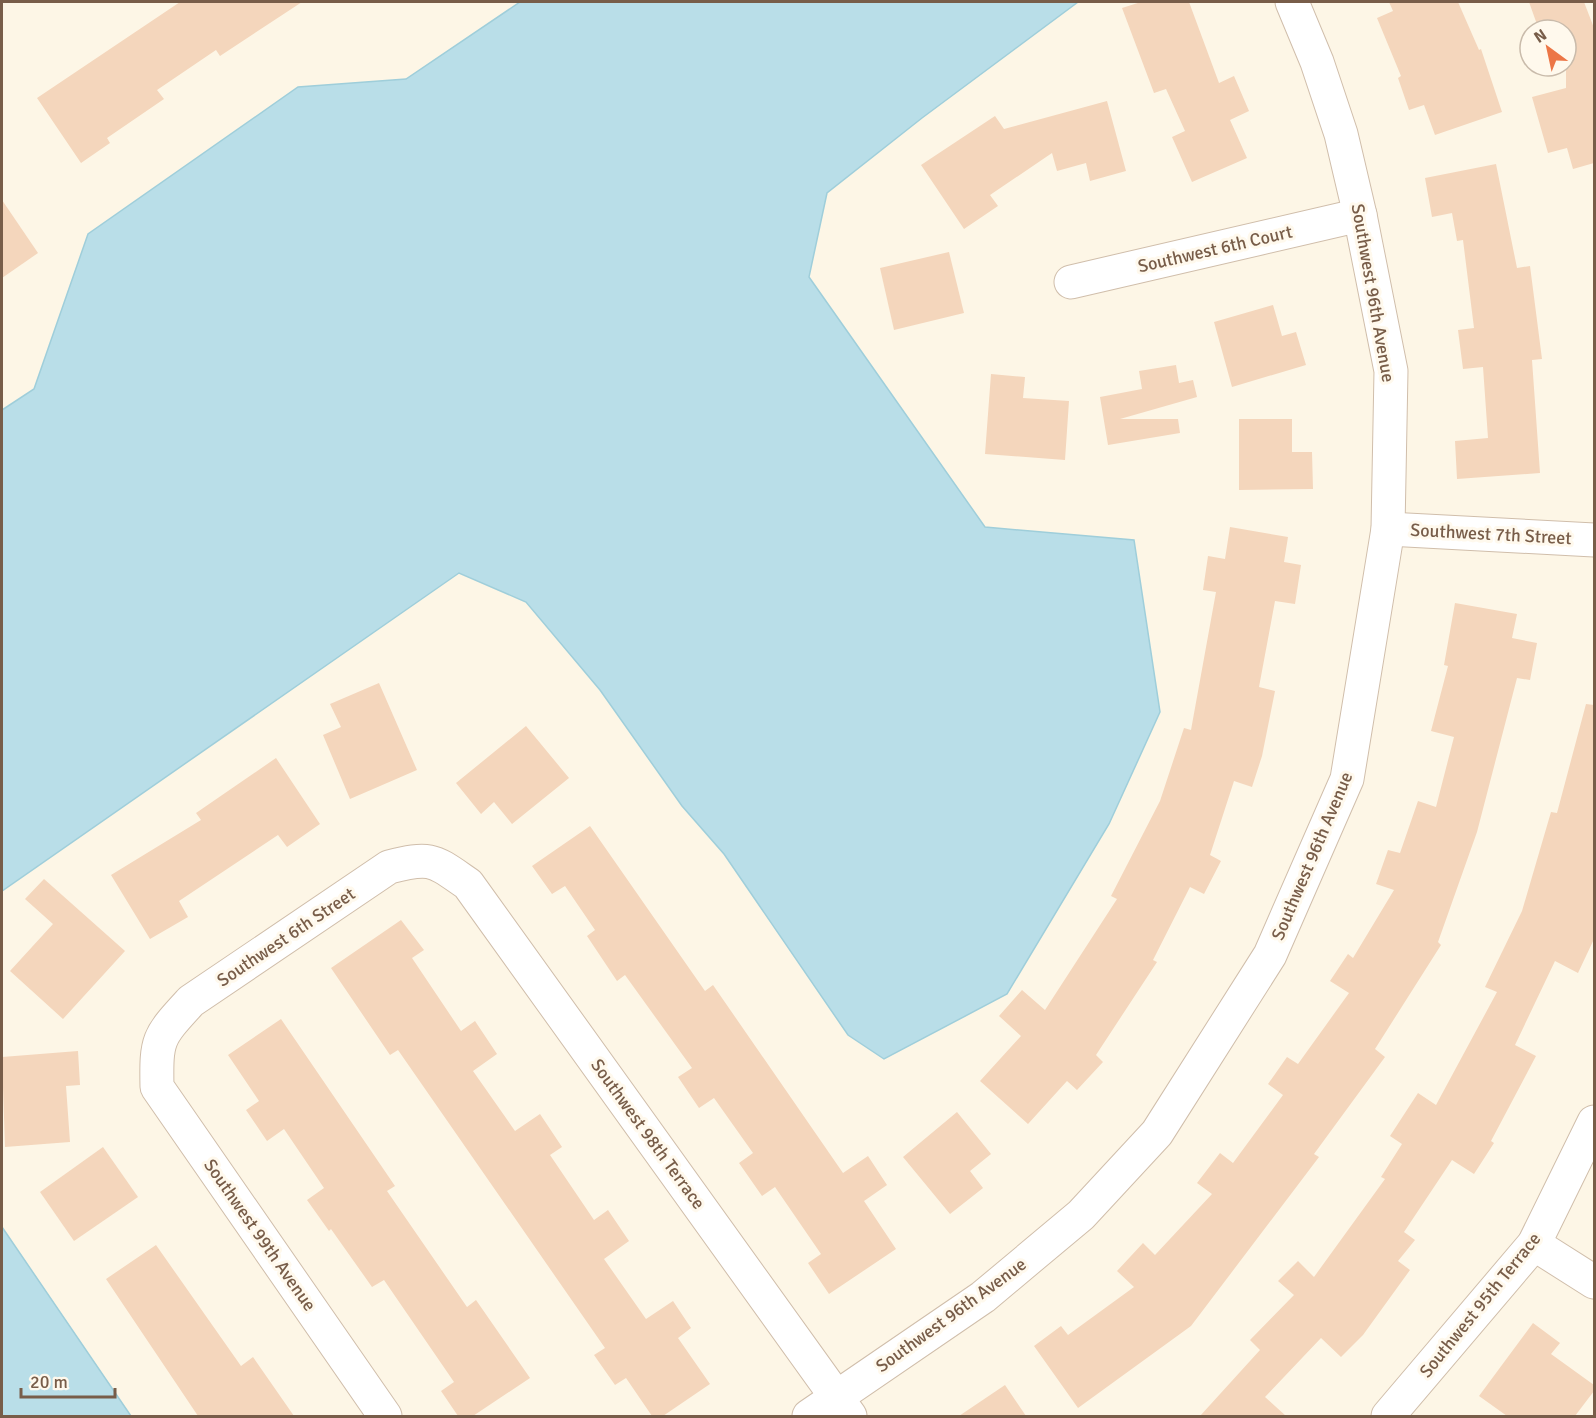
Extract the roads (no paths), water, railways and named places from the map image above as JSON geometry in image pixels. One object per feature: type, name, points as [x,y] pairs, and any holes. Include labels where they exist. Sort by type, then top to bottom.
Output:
[{"type":"street","name":"Southwest 96th Avenue","points":[[843,1407],[1081,1215],[1157,1132],[1270,955],[1347,780],[1388,529],[1391,371],[1360,215],[1341,134],[1317,62],[1292,2]]},
{"type":"street","name":"Southwest 6th Court","points":[[1071,282],[1360,215]]},
{"type":"street","name":"Southwest 7th Street","points":[[1388,529],[1594,540]]},
{"type":"street","name":"Southwest 6th Street","points":[[157,1047],[167,1027],[191,1001],[389,867],[420,859],[435,862]]},
{"type":"street","name":"Southwest 98th Terrace","points":[[435,862],[468,884],[843,1407]]},
{"type":"street","name":"Southwest 99th Avenue","points":[[157,1047],[157,1087],[385,1416]]},
{"type":"street","name":"Southwest 95th Terrace","points":[[1388,1416],[1534,1244],[1594,1122]]},
{"type":"street","points":[[1534,1244],[1594,1282]]},
{"type":"street","points":[[809,1416],[843,1407]]},
{"type":"water","points":[[520,2],[1078,2],[922,118],[827,193],[809,277],[985,527],[1134,540],[1160,712],[1109,824],[1007,994],[884,1059],[848,1035],[724,854],[682,806],[600,690],[526,602],[459,573],[2,891],[2,410],[34,389],[88,234],[298,87],[406,79]]},
{"type":"water","points":[[2,1227],[131,1416],[2,1416]]}]
